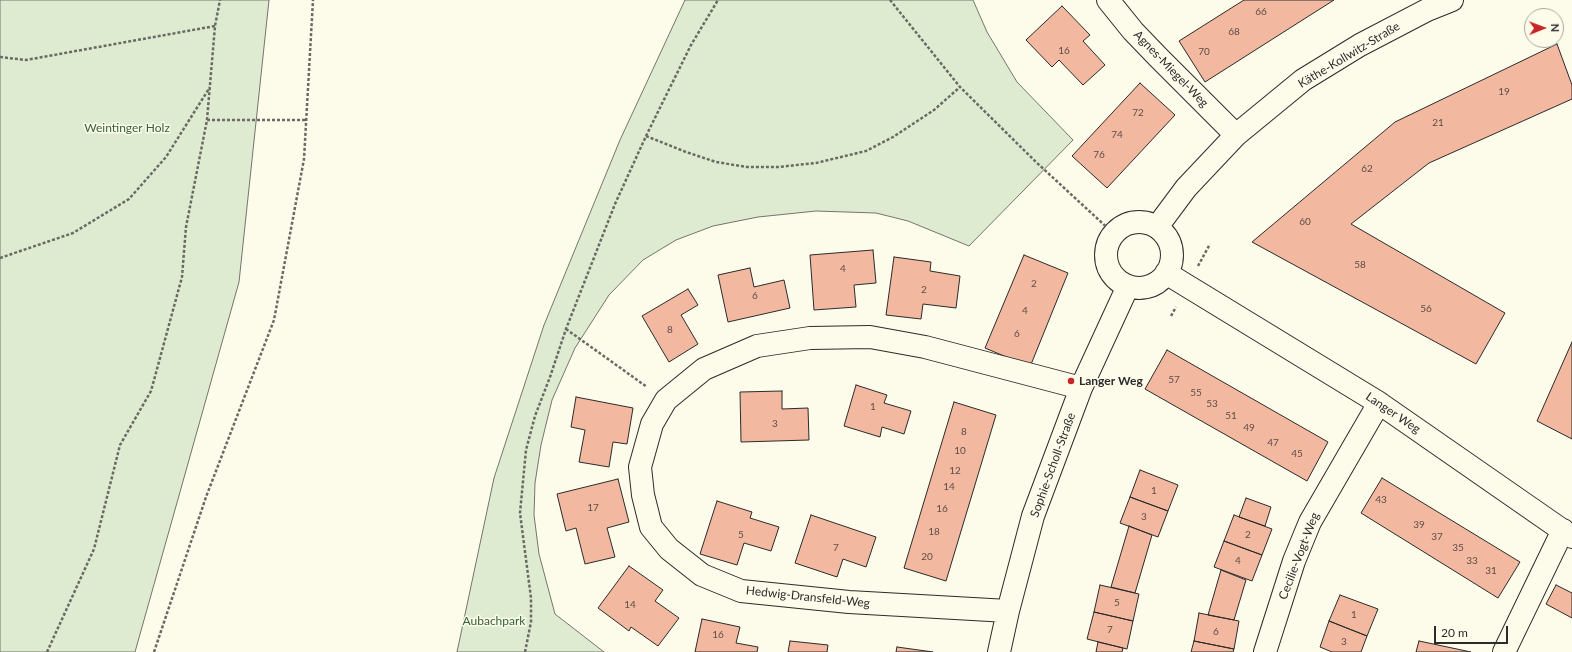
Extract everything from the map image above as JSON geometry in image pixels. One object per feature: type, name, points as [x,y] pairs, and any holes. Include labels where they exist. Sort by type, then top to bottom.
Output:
[{"type":"street","name":"Agnes-Miegel-Weg","points":[[1108,0],[1133,31],[1236,135]]},
{"type":"street","name":"Käthe-Kollwitz-Straße","points":[[1157,227],[1186,188],[1236,135],[1303,80],[1424,5],[1452,0]]},
{"type":"street","points":[[1134,222],[1148,223],[1157,227],[1165,234],[1170,243],[1172,254],[1171,264],[1166,273],[1159,281],[1149,286],[1138,288],[1128,286],[1118,281],[1111,273],[1107,263],[1106,253],[1108,242],[1114,233],[1120,227],[1134,222]]},
{"type":"street","name":"Langer Weg","points":[[1166,273],[1379,403],[1567,534]]},
{"type":"street","name":"Sophie-Scholl-Straße","points":[[999,652],[1008,611],[1033,516],[1081,388],[1128,286]]},
{"type":"street","name":"Hedwig-Dransfeld-Weg","points":[[1008,611],[849,602],[741,591],[702,575],[669,550],[651,527],[643,495],[640,467],[652,424],[666,400],[704,369],[757,346],[810,338],[870,337],[925,347],[1081,388]]},
{"type":"street","name":"Cecilie-Vogt-Weg","points":[[1265,652],[1294,561],[1310,522],[1379,403]]},
{"type":"street","points":[[1504,652],[1567,534]]},
{"type":"path","points":[[47,652],[94,549],[120,445],[151,391],[182,277],[186,227],[208,120],[215,26],[220,0]]},
{"type":"path","points":[[154,652],[206,497],[274,320],[304,159],[313,0]]},
{"type":"path","points":[[525,652],[531,622],[531,598],[520,513],[526,450],[536,416],[566,329],[615,204],[646,136],[691,45],[718,0]]},
{"type":"path","points":[[890,0],[960,87],[1036,162],[1114,233]]},
{"type":"path","points":[[0,57],[26,60],[215,26]]},
{"type":"path","points":[[0,258],[73,234],[129,199],[166,156],[210,86]]},
{"type":"path","points":[[646,136],[716,162],[747,167],[778,168],[816,163],[866,150],[893,137],[934,110],[960,87]]},
{"type":"path","points":[[208,120],[306,120]]},
{"type":"path","points":[[566,329],[666,400]]},
{"type":"green space","name":"Weintinger Holz","points":[[0,0],[269,0],[239,282],[135,652],[0,652]]},
{"type":"green space","name":"Aubachpark","points":[[685,0],[973,0],[987,32],[1017,82],[1073,140],[969,246],[908,221],[876,213],[816,211],[758,217],[713,226],[676,240],[643,260],[609,295],[575,348],[552,400],[541,445],[535,483],[534,515],[539,554],[555,614],[604,652],[457,652],[494,478],[544,325],[620,140]]},
{"type":"building","points":[[1244,0],[1334,0],[1205,82],[1179,41]]},
{"type":"building","points":[[1062,6],[1090,35],[1083,41],[1105,65],[1083,85],[1059,60],[1052,67],[1026,40]]},
{"type":"building","points":[[1549,48],[1558,48],[1572,85],[1572,99],[1429,163],[1351,224],[1505,313],[1476,364],[1252,242],[1395,122]]},
{"type":"building","points":[[1140,83],[1175,115],[1107,188],[1072,156]]},
{"type":"building","points":[[873,250],[876,283],[854,285],[856,307],[814,310],[810,255]]},
{"type":"building","points":[[1024,255],[1068,273],[1030,367],[985,348]]},
{"type":"building","points":[[894,257],[931,262],[930,271],[960,276],[956,308],[923,304],[921,319],[886,315]]},
{"type":"building","points":[[750,268],[754,287],[784,280],[790,308],[728,322],[718,275]]},
{"type":"building","points":[[688,289],[698,305],[681,315],[698,344],[669,362],[642,316]]},
{"type":"building","points":[[1572,342],[1572,439],[1537,421]]},
{"type":"building","points":[[1167,350],[1328,442],[1307,481],[1145,389]]},
{"type":"building","points":[[856,385],[887,395],[884,403],[911,411],[904,434],[882,427],[880,437],[844,426]]},
{"type":"building","points":[[782,391],[782,409],[808,408],[809,440],[741,442],[740,392]]},
{"type":"building","points":[[576,397],[633,408],[627,444],[613,442],[609,467],[579,462],[585,430],[571,427]]},
{"type":"building","points":[[954,402],[996,415],[946,581],[904,568]]},
{"type":"building","points":[[1140,470],[1178,485],[1168,511],[1130,497]]},
{"type":"building","points":[[1382,478],[1520,562],[1498,598],[1361,513]]},
{"type":"building","points":[[618,479],[629,522],[607,528],[615,557],[585,564],[576,528],[566,531],[557,494]]},
{"type":"building","points":[[1130,497],[1168,511],[1158,537],[1120,523]]},
{"type":"building","points":[[1246,498],[1271,507],[1265,526],[1239,517]]},
{"type":"building","points":[[717,501],[752,512],[750,518],[779,527],[771,551],[744,543],[737,565],[700,554]]},
{"type":"building","points":[[811,515],[876,537],[866,567],[843,559],[837,577],[795,563]]},
{"type":"building","points":[[1234,515],[1272,529],[1262,555],[1224,541]]},
{"type":"building","points":[[1129,526],[1152,535],[1135,593],[1111,587]]},
{"type":"building","points":[[1224,541],[1262,555],[1252,581],[1214,567]]},
{"type":"building","points":[[629,566],[663,590],[655,601],[679,618],[658,646],[631,627],[629,631],[598,608]]},
{"type":"building","points":[[1221,570],[1246,580],[1234,620],[1208,615]]},
{"type":"building","points":[[1100,585],[1139,594],[1133,621],[1094,612]]},
{"type":"building","points":[[1556,585],[1572,593],[1572,618],[1546,604]]},
{"type":"building","points":[[1340,595],[1378,609],[1367,636],[1329,621]]},
{"type":"building","points":[[1094,612],[1133,621],[1127,649],[1087,639]]},
{"type":"building","points":[[1199,613],[1239,621],[1234,649],[1194,641]]},
{"type":"building","points":[[702,619],[740,627],[736,643],[758,647],[757,652],[695,652]]},
{"type":"building","points":[[1329,621],[1367,636],[1361,652],[1332,652],[1320,647]]},
{"type":"building","points":[[790,641],[828,645],[827,652],[788,652]]},
{"type":"building","points":[[1194,641],[1234,649],[1233,652],[1191,652]]},
{"type":"building","points":[[1419,641],[1471,652],[1416,652]]},
{"type":"building","points":[[1098,642],[1123,648],[1122,652],[1096,652]]},
{"type":"building","points":[[897,647],[933,652],[896,652]]},
{"type":"place","name":"Langer Weg","points":[[1071,381]]}]
